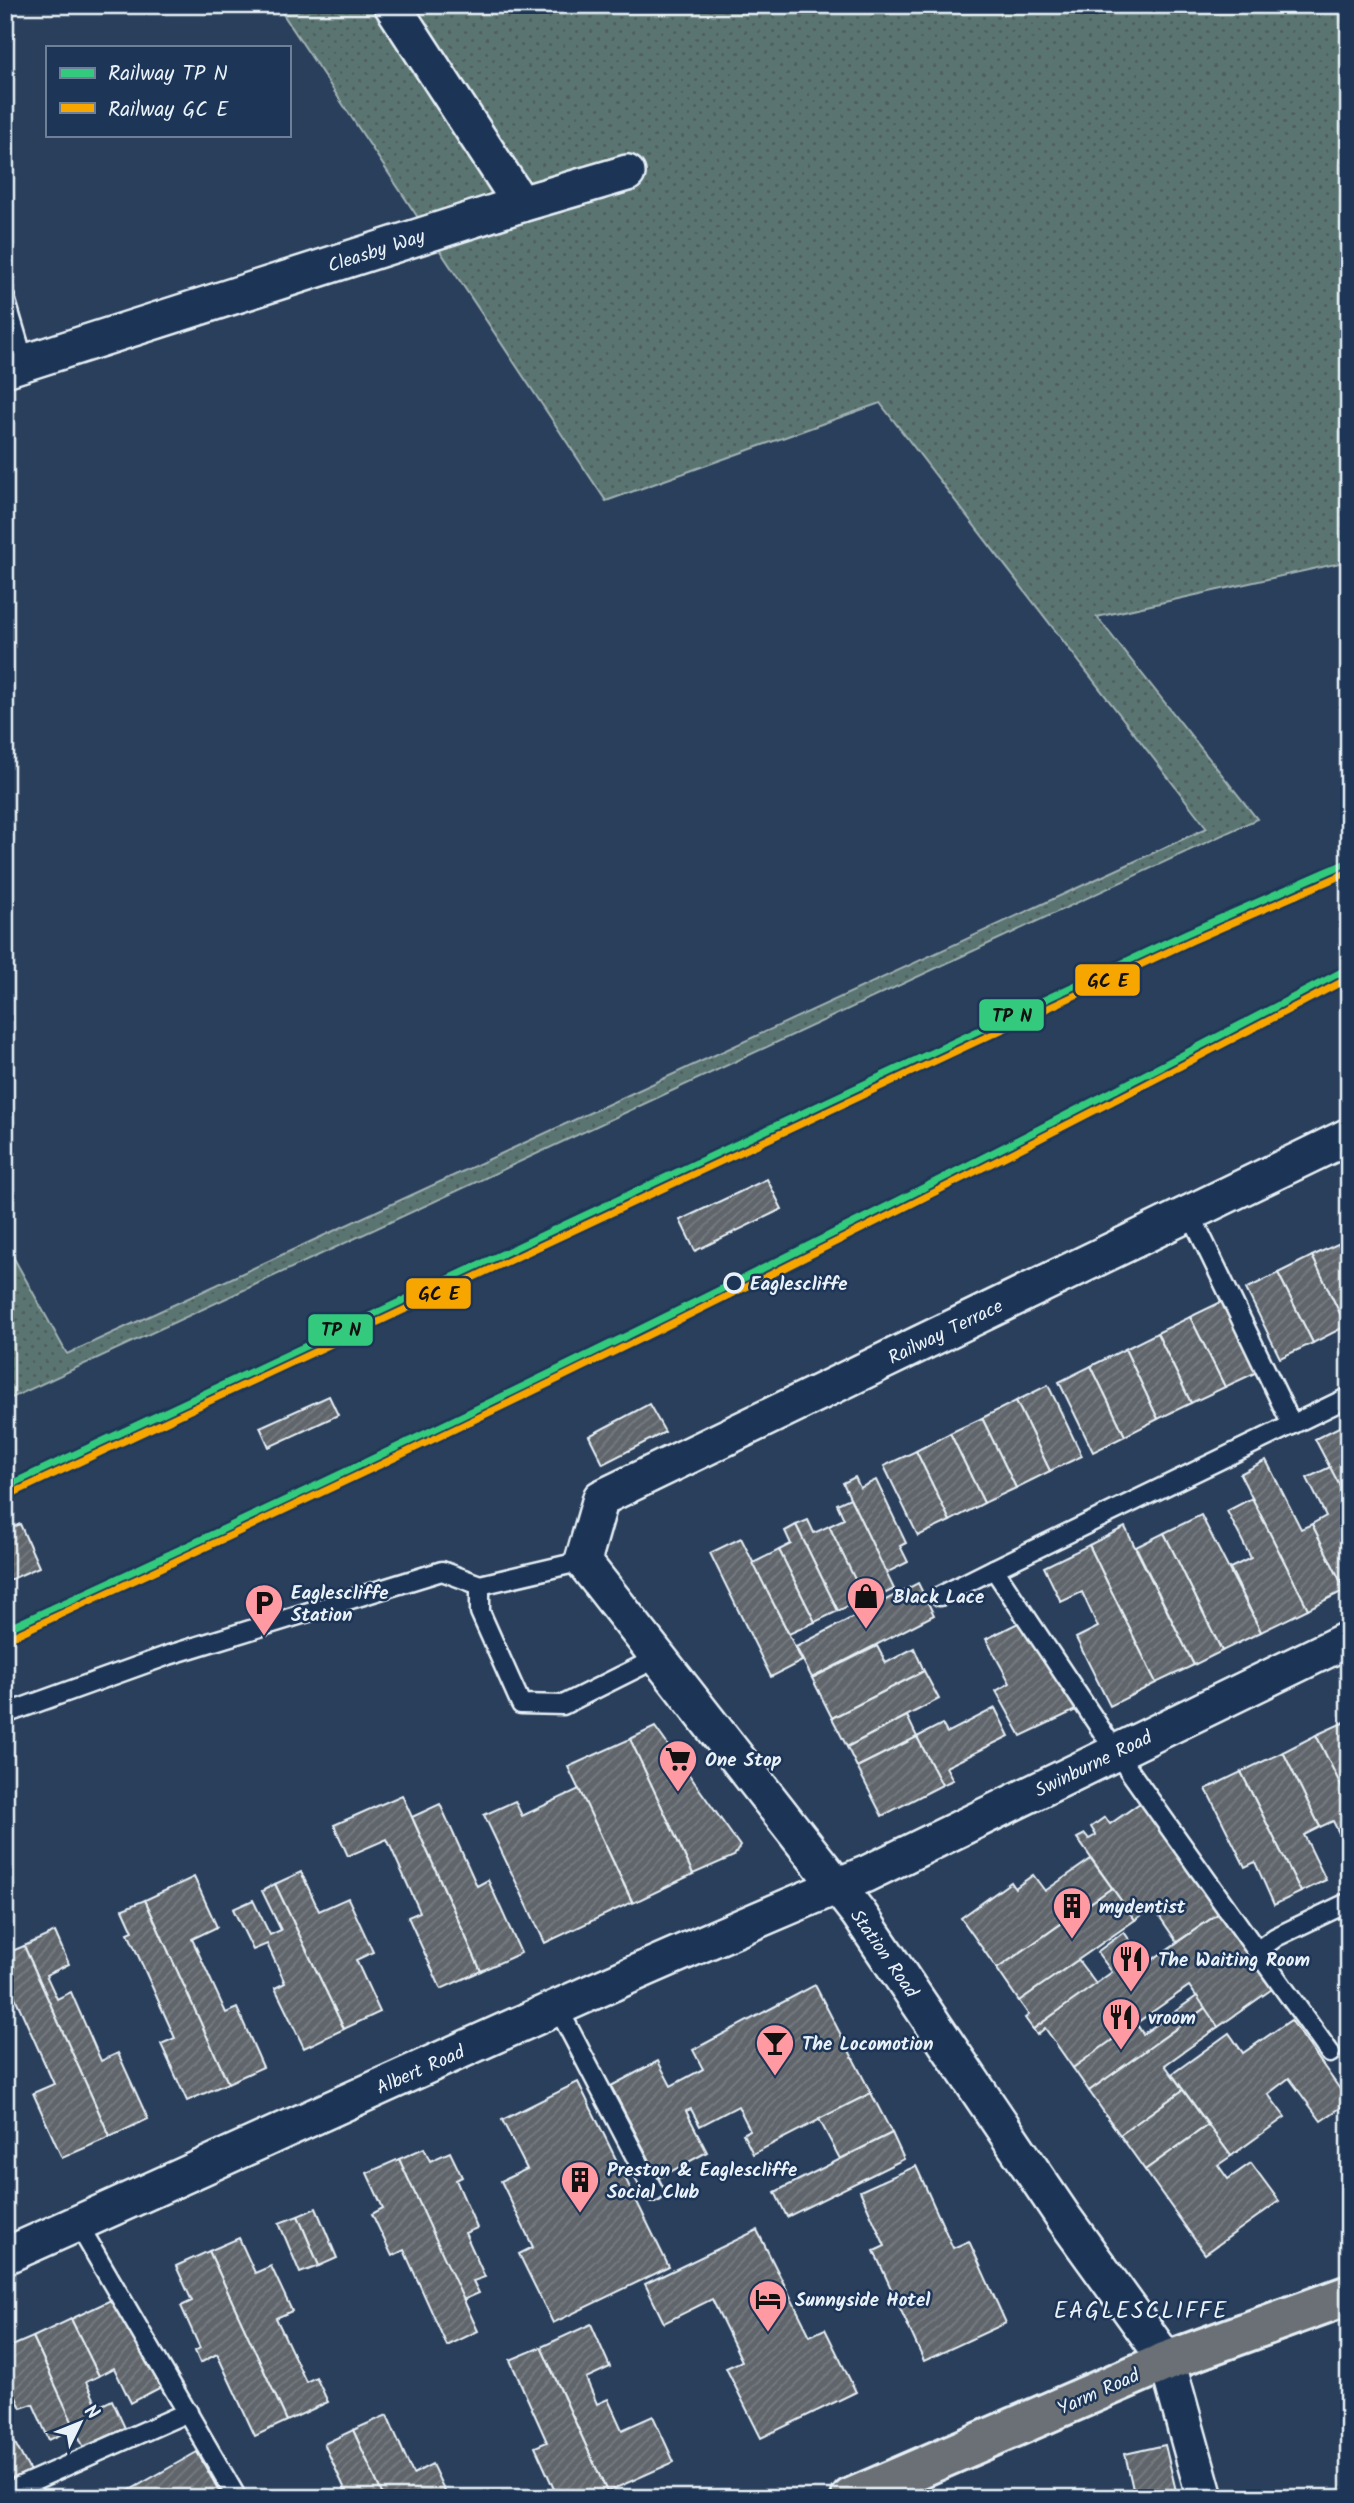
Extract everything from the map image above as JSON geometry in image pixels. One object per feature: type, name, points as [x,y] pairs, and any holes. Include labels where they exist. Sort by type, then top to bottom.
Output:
[{"type":"main road","name":"Yarm Road","points":[[851,2498],[1167,2361],[1349,2295]]},
{"type":"street","points":[[392,5],[521,204]]},
{"type":"street","name":"Cleasby Way","points":[[15,365],[521,204],[628,173]]},
{"type":"street","name":"Railway Terrace","points":[[583,1561],[601,1498],[1349,1136]]},
{"type":"street","name":"Station Road","points":[[583,1561],[859,1914],[1064,2217],[1167,2361]]},
{"type":"street","name":"Swinburne Road","points":[[837,1886],[1349,1639]]},
{"type":"street","name":"Albert Road","points":[[5,2256],[837,1886]]},
{"type":"street","points":[[1167,2361],[1205,2498]]},
{"type":"lane","points":[[5,298],[15,365]]},
{"type":"lane","points":[[1190,1213],[1292,1425]]},
{"type":"lane","points":[[940,1596],[1349,1397]]},
{"type":"lane","points":[[5,1714],[169,1655],[442,1571],[480,1585],[583,1561]]},
{"type":"lane","points":[[994,1569],[1116,1752],[1330,2053]]},
{"type":"lane","points":[[480,1585],[480,1612],[522,1704],[563,1705],[660,1657]]},
{"type":"lane","points":[[1257,1951],[1276,1937],[1349,1902]]},
{"type":"lane","points":[[558,2008],[654,2192]]},
{"type":"lane","points":[[78,2224],[237,2498]]},
{"type":"lane","points":[[5,2493],[188,2412]]},
{"type":"green space","points":[[277,5],[1349,5],[1349,561],[1097,617],[1257,819],[5,1401],[5,1242],[67,1354],[1207,828],[880,403],[606,501]]},
{"type":"building","points":[[767,1179],[782,1209],[695,1251],[680,1220]]},
{"type":"building","points":[[1344,1241],[1349,1250],[1349,1324],[1346,1326],[1312,1256]]},
{"type":"building","points":[[1312,1256],[1346,1326],[1313,1343],[1278,1273]]},
{"type":"building","points":[[1278,1273],[1313,1343],[1280,1358],[1246,1289]]},
{"type":"building","points":[[1223,1301],[1257,1372],[1225,1387],[1190,1317]]},
{"type":"building","points":[[1190,1317],[1225,1387],[1191,1403],[1157,1333]]},
{"type":"building","points":[[1157,1333],[1191,1403],[1158,1419],[1125,1349]]},
{"type":"building","points":[[1125,1349],[1158,1419],[1125,1436],[1091,1366]]},
{"type":"building","points":[[1091,1366],[1125,1436],[1093,1452],[1059,1382]]},
{"type":"building","points":[[1048,1385],[1082,1456],[1050,1471],[1016,1401]]},
{"type":"building","points":[[329,1396],[338,1415],[269,1447],[260,1427]]},
{"type":"building","points":[[1016,1401],[1050,1471],[1016,1488],[982,1418]]},
{"type":"building","points":[[649,1404],[665,1432],[603,1464],[589,1436]]},
{"type":"building","points":[[982,1418],[1016,1488],[984,1503],[950,1433]]},
{"type":"building","points":[[1347,1423],[1349,1425],[1349,1504],[1315,1439]]},
{"type":"building","points":[[950,1433],[984,1503],[950,1521],[916,1451]]},
{"type":"building","points":[[916,1451],[950,1521],[918,1536],[884,1466]]},
{"type":"building","points":[[1266,1460],[1301,1529],[1312,1524],[1345,1590],[1308,1609],[1240,1474]]},
{"type":"building","points":[[1330,1467],[1349,1504],[1349,1589],[1345,1590],[1312,1524],[1326,1516],[1307,1478]]},
{"type":"building","points":[[855,1477],[860,1488],[876,1480],[906,1543],[900,1546],[908,1562],[886,1573],[843,1483]]},
{"type":"building","points":[[850,1498],[894,1589],[866,1603],[829,1526],[844,1519],[837,1504]]},
{"type":"building","points":[[1252,1498],[1308,1609],[1261,1632],[1230,1568],[1251,1558],[1227,1511]]},
{"type":"building","points":[[1201,1515],[1261,1632],[1222,1651],[1164,1533]]},
{"type":"building","points":[[808,1520],[814,1533],[829,1526],[864,1598],[838,1611],[796,1525]]},
{"type":"building","points":[[20,1524],[39,1567],[5,1582],[5,1531]]},
{"type":"building","points":[[796,1525],[838,1611],[815,1622],[779,1550],[791,1544],[785,1531]]},
{"type":"building","points":[[1125,1527],[1194,1665],[1156,1683],[1089,1545]]},
{"type":"building","points":[[1164,1533],[1222,1651],[1194,1665],[1136,1547]]},
{"type":"building","points":[[741,1538],[802,1661],[771,1677],[710,1553]]},
{"type":"building","points":[[1089,1545],[1156,1683],[1110,1706],[1076,1638],[1098,1627],[1082,1592],[1061,1602],[1044,1567]]},
{"type":"building","points":[[779,1550],[815,1622],[789,1634],[753,1563]]},
{"type":"building","name":"Black Lace","points":[[918,1583],[934,1615],[812,1678],[796,1647]]},
{"type":"building","points":[[1020,1622],[1078,1709],[1021,1736],[996,1691],[1010,1683],[986,1639]]},
{"type":"building","points":[[877,1646],[886,1663],[914,1648],[924,1671],[832,1718],[812,1678]]},
{"type":"building","points":[[924,1671],[939,1699],[847,1747],[832,1718]]},
{"type":"building","points":[[995,1708],[1009,1736],[946,1767],[953,1780],[942,1785],[917,1737],[942,1724],[947,1733]]},
{"type":"building","points":[[907,1716],[917,1737],[857,1767],[847,1747]]},
{"type":"building","points":[[1349,1720],[1349,1802],[1316,1735]]},
{"type":"building","name":"One Stop","points":[[655,1727],[740,1846],[734,1856],[693,1874],[630,1739]]},
{"type":"building","points":[[1316,1735],[1349,1802],[1349,1853],[1333,1821],[1320,1827],[1283,1752]]},
{"type":"building","points":[[917,1737],[942,1785],[882,1816],[857,1767]]},
{"type":"building","points":[[630,1739],[693,1874],[633,1903],[568,1767]]},
{"type":"building","points":[[1283,1752],[1320,1827],[1304,1835],[1326,1880],[1301,1892],[1241,1772]]},
{"type":"building","points":[[1241,1772],[1301,1892],[1274,1905],[1255,1862],[1245,1867],[1206,1789]]},
{"type":"building","points":[[579,1789],[632,1902],[545,1943],[484,1815],[515,1801],[522,1816]]},
{"type":"building","points":[[402,1795],[481,1971],[441,1989],[408,1917],[420,1912],[387,1839],[348,1856],[334,1825]]},
{"type":"building","points":[[1140,1803],[1218,1914],[1177,1942],[1153,1907],[1135,1920],[1077,1838],[1085,1834],[1089,1839],[1096,1835],[1091,1827],[1105,1817],[1110,1824]]},
{"type":"building","points":[[440,1804],[477,1886],[488,1880],[521,1953],[481,1971],[412,1817]]},
{"type":"building","points":[[1091,1859],[1112,1888],[997,1969],[961,1918],[1011,1882],[1015,1888],[1033,1875],[1045,1891]]},
{"type":"building","points":[[301,1872],[319,1911],[348,1898],[373,1952],[356,1960],[380,2012],[344,2029],[275,1884]]},
{"type":"building","points":[[194,1877],[217,1927],[192,1939],[226,2013],[237,2008],[263,2067],[228,2083],[145,1900]]},
{"type":"building","points":[[275,1884],[344,2029],[304,2048],[275,1988],[285,1983],[267,1944],[253,1950],[233,1909],[253,1900],[270,1935],[281,1930],[262,1891]]},
{"type":"building","name":"mydentist","points":[[1112,1888],[1135,1920],[1019,2001],[997,1969]]},
{"type":"building","points":[[145,1900],[228,2083],[187,2101],[161,2044],[175,2038],[128,1933],[133,1931],[123,1909]]},
{"type":"building","name":"The Waiting Room","points":[[1218,1914],[1272,1989],[1218,2027],[1189,1986],[1073,2068],[1045,2028],[1037,2035],[1033,2029],[1112,1972],[1097,1952],[1124,1932],[1146,1964]]},
{"type":"building","points":[[55,1932],[69,1964],[46,1975],[57,1999],[71,1992],[101,2061],[118,2053],[148,2119],[110,2137],[24,1946]]},
{"type":"building","points":[[24,1946],[110,2137],[62,2158],[33,2093],[54,2084],[5,1975],[5,1954]]},
{"type":"building","points":[[1078,1960],[1096,1984],[1033,2029],[1025,2018],[1029,2015],[1019,2001]]},
{"type":"building","name":"The Locomotion","points":[[815,1985],[871,2093],[753,2154],[743,2134],[750,2130],[738,2106],[700,2126],[691,2109],[686,2111],[707,2152],[659,2178],[611,2086],[658,2061],[671,2086],[703,2069],[693,2050]]},
{"type":"building","name":"vroom","points":[[1197,1996],[1205,2008],[1089,2091],[1073,2068],[1136,2023],[1143,2034]]},
{"type":"building","points":[[1205,2008],[1218,2027],[1165,2065],[1183,2090],[1120,2135],[1089,2091]]},
{"type":"building","points":[[1291,2020],[1349,2102],[1321,2121],[1289,2078],[1268,2094],[1285,2117],[1231,2156],[1172,2074],[1229,2033],[1243,2053]]},
{"type":"building","name":"Preston & Eaglescliffe Social Club","points":[[578,2082],[669,2267],[553,2323],[519,2254],[533,2247],[501,2181],[527,2169],[502,2120]]},
{"type":"building","points":[[1183,2090],[1208,2125],[1145,2170],[1120,2135]]},
{"type":"building","points":[[871,2093],[892,2133],[840,2159],[819,2119]]},
{"type":"building","points":[[1208,2125],[1231,2156],[1218,2165],[1228,2179],[1251,2163],[1279,2201],[1205,2254],[1145,2170]]},
{"type":"building","points":[[892,2133],[904,2159],[787,2217],[775,2192]]},
{"type":"building","points":[[424,2148],[430,2161],[450,2152],[462,2177],[456,2180],[477,2228],[465,2233],[485,2277],[473,2281],[479,2293],[463,2300],[399,2159]]},
{"type":"building","points":[[399,2159],[478,2331],[447,2346],[404,2250],[392,2256],[372,2214],[383,2208],[367,2173]]},
{"type":"building","points":[[916,2166],[953,2248],[969,2241],[1006,2323],[924,2361],[874,2251],[885,2246],[860,2191]]},
{"type":"building","points":[[316,2208],[337,2258],[319,2266],[298,2216]]},
{"type":"building","points":[[298,2216],[319,2266],[300,2273],[279,2223]]},
{"type":"building","name":"Sunnyside Hotel","points":[[757,2230],[810,2336],[825,2329],[856,2392],[761,2438],[726,2368],[742,2361],[712,2299],[664,2323],[645,2284]]},
{"type":"building","points":[[239,2238],[255,2273],[271,2266],[292,2311],[276,2318],[306,2382],[316,2377],[328,2402],[287,2421],[209,2251]]},
{"type":"building","points":[[209,2251],[287,2421],[255,2436],[217,2354],[200,2363],[195,2351],[200,2348],[181,2306],[192,2301],[176,2266]]},
{"type":"building","points":[[115,2298],[163,2386],[131,2403],[114,2368],[99,2376],[71,2319]]},
{"type":"building","points":[[71,2319],[99,2376],[86,2382],[98,2407],[112,2400],[125,2428],[84,2448],[33,2337]]},
{"type":"building","points":[[591,2324],[610,2367],[586,2378],[597,2404],[608,2399],[622,2430],[653,2416],[674,2462],[607,2492],[541,2347]]},
{"type":"building","points":[[33,2337],[75,2428],[49,2440],[33,2404],[21,2408],[5,2374],[5,2349]]},
{"type":"building","points":[[541,2347],[607,2492],[596,2498],[558,2498],[535,2447],[547,2442],[510,2360]]},
{"type":"building","points":[[387,2415],[413,2474],[432,2464],[448,2498],[384,2498],[353,2430]]},
{"type":"building","points":[[353,2430],[384,2498],[349,2498],[324,2444]]},
{"type":"building","points":[[10,2434],[30,2471],[13,2480],[5,2466],[5,2437]]},
{"type":"building","points":[[1165,2445],[1177,2495],[1165,2498],[1135,2498],[1125,2454]]},
{"type":"building","points":[[197,2452],[223,2498],[116,2498]]},
{"type":"transit line","points":[[5,1487],[1187,933],[1349,862]]},
{"type":"transit line","points":[[9,1495],[1191,941],[1349,872]]},
{"type":"transit line","points":[[5,1630],[345,1472],[682,1309],[1017,1141],[1349,968]]},
{"type":"transit line","points":[[9,1638],[179,1560],[684,1318],[851,1235],[1349,978]]},
{"type":"place","name":"Eaglescliffe","points":[[734,1283]]},
{"type":"place","name":"Black Lace","points":[[866,1630]]},
{"type":"place","name":"Eaglescliffe Station","points":[[264,1637]]},
{"type":"place","name":"One Stop","points":[[678,1793]]},
{"type":"place","name":"mydentist","points":[[1072,1940]]},
{"type":"place","name":"The Waiting Room","points":[[1131,1993]]},
{"type":"place","name":"vroom","points":[[1121,2051]]},
{"type":"place","name":"The Locomotion","points":[[775,2077]]},
{"type":"place","name":"Preston & Eaglescliffe Social Club","points":[[580,2214]]},
{"type":"place","name":"Sunnyside Hotel","points":[[768,2333]]},
{"type":"district","name":"EAGLESCLIFFE","points":[[1141,2310]]}]
